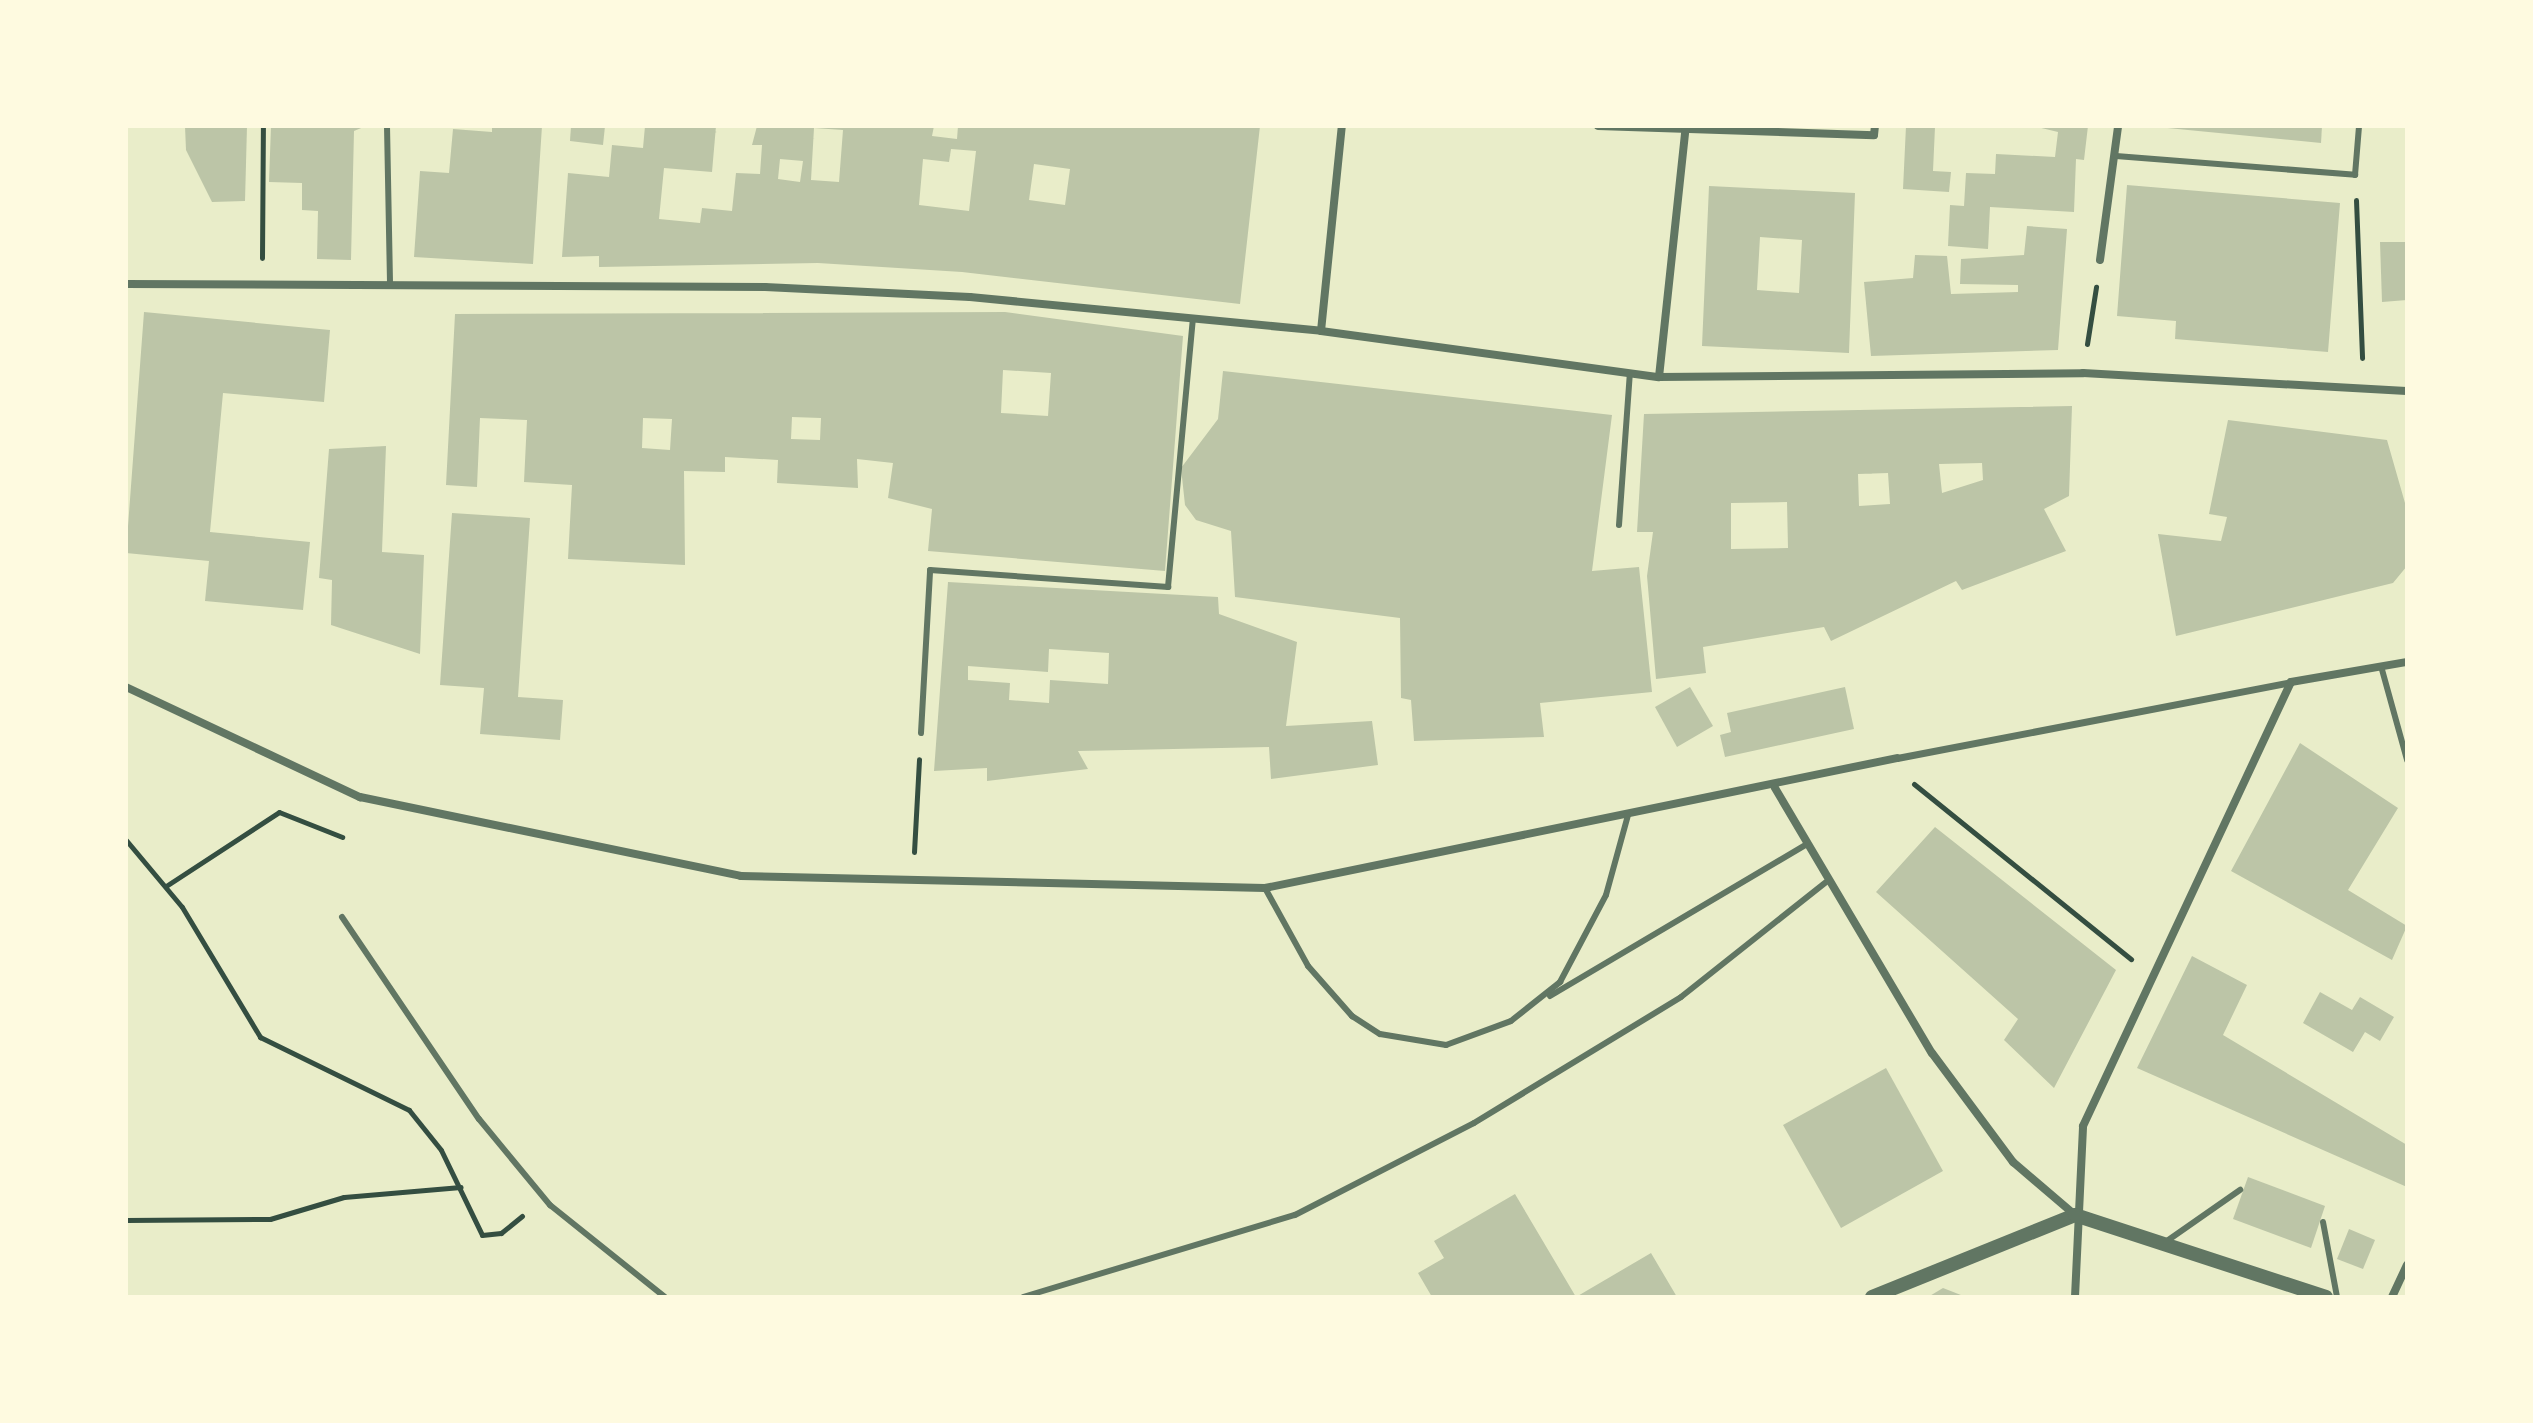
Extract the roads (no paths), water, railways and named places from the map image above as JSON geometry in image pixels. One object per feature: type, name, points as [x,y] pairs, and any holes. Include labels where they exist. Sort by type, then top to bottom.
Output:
[{"type":"street","points":[[1321,331],[1342,126]]},
{"type":"street","points":[[1598,126],[1874,135],[1875,126]]},
{"type":"street","points":[[2100,260],[2118,126]]},
{"type":"street","points":[[1659,377],[1685,129]]},
{"type":"street","points":[[126,284],[390,282],[780,288],[1193,316],[1659,377],[2083,373],[2363,391],[2407,391]]},
{"type":"street","points":[[126,687],[360,797],[741,876],[912,877],[1265,888],[1775,788],[1897,758],[2407,662]]},
{"type":"street","points":[[2075,1297],[2075,1215],[2083,1126],[2291,682]]},
{"type":"street","points":[[1775,788],[1826,882],[1932,1053],[1996,1139],[2075,1215],[2326,1297]]},
{"type":"street","points":[[1872,1297],[2075,1215]]},
{"type":"street","points":[[2392,1297],[2407,1265]]},
{"type":"lane","points":[[387,126],[390,282]]},
{"type":"lane","points":[[2116,156],[2355,175],[2359,126]]},
{"type":"lane","points":[[921,733],[930,570],[1168,587],[1193,316]]},
{"type":"lane","points":[[1619,525],[1630,373]]},
{"type":"lane","points":[[2381,666],[2407,760]]},
{"type":"lane","points":[[1540,1002],[1576,963],[1628,815]]},
{"type":"lane","points":[[1265,888],[1308,966],[1352,1016],[1380,1034],[1446,1045],[1540,1002],[1805,845]]},
{"type":"lane","points":[[1023,1297],[1295,1215],[1461,1130],[1681,997],[1826,882]]},
{"type":"lane","points":[[342,917],[479,1119],[544,1197],[665,1297]]},
{"type":"lane","points":[[2162,1244],[2240,1190]]},
{"type":"lane","points":[[2323,1222],[2337,1297]]}]
